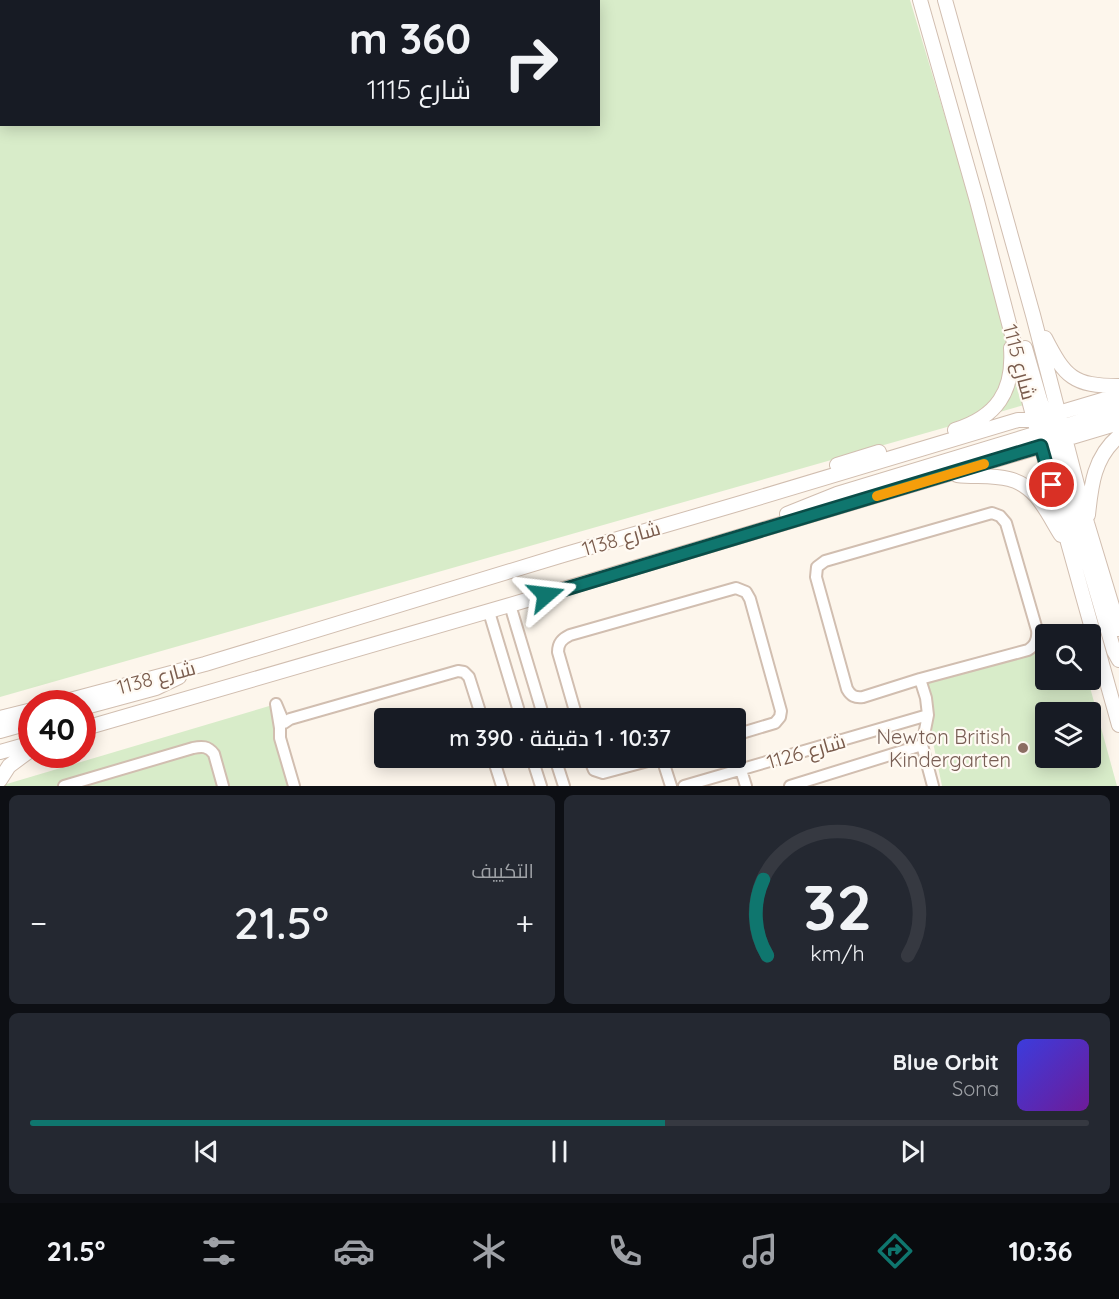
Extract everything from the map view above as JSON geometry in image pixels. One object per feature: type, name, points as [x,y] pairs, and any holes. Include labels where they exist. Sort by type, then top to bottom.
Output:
[{"type":"street","name":"شارع 1115","points":[[920,0],[1010,325],[1087,523],[1119,629]]},
{"type":"street","name":"شارع 1115","points":[[945,0],[1033,315],[1070,549],[1119,725]]},
{"type":"street","points":[[977,201],[994,232],[1114,651],[1119,660]]},
{"type":"street","points":[[1033,315],[1057,362],[1072,377],[1089,384],[1119,386]]},
{"type":"street","points":[[788,489],[800,477],[968,426],[982,419],[1001,399],[1009,382],[1012,358],[1010,325]]},
{"type":"street","name":"شارع 1138","points":[[96,725],[489,612],[950,474],[1050,430],[1119,395]]},
{"type":"street","points":[[739,536],[837,494],[1119,409]]},
{"type":"street","name":"شارع 1138","points":[[96,693],[205,664],[1018,420],[1050,430],[1119,423]]},
{"type":"street","points":[[1087,523],[1096,468],[1110,444],[1119,436]]},
{"type":"street","points":[[950,474],[996,477],[1022,484],[1035,493],[1070,549]]},
{"type":"street","points":[[992,513],[998,515],[1004,521],[1009,534],[1036,630],[1035,642],[1028,650],[920,680],[863,697],[856,698],[850,695],[816,577],[817,567],[825,561],[869,548],[992,513]]},
{"type":"street","points":[[574,708],[558,652],[563,639],[570,635],[736,588],[746,592],[750,599],[781,708],[778,719],[772,724],[746,732]]},
{"type":"street","points":[[510,605],[541,708]]},
{"type":"street","points":[[489,612],[518,708]]},
{"type":"street","points":[[96,704],[156,688],[205,664]]},
{"type":"street","points":[[294,786],[280,738],[276,704],[284,723],[290,719],[346,702],[458,671],[464,672],[469,677],[479,708]]},
{"type":"street","points":[[920,680],[926,698],[928,715],[922,745],[933,786]]},
{"type":"street","points":[[0,718],[18,714]]},
{"type":"street","name":"شارع 1126","points":[[684,786],[928,715]]},
{"type":"street","points":[[0,731],[18,726]]},
{"type":"street","points":[[790,786],[922,745]]},
{"type":"street","points":[[0,752],[18,747]]},
{"type":"street","points":[[64,786],[204,747],[214,754],[224,786]]},
{"type":"street","points":[[0,780],[9,766],[18,759]]},
{"type":"street","points":[[496,768],[502,786]]},
{"type":"street","points":[[535,768],[541,786]]},
{"type":"street","points":[[558,768],[564,786]]},
{"type":"street","points":[[593,768],[603,773],[622,768]]},
{"type":"street","points":[[664,768],[670,786]]},
{"type":"street","points":[[741,770],[746,786]]},
{"type":"green space","points":[[600,0],[910,0],[1031,403],[0,697],[0,126],[600,126]]},
{"type":"green space","points":[[1035,645],[1035,690],[1091,690],[1094,702],[1035,702],[1035,768],[1101,768],[1101,728],[1117,786],[942,786],[920,679]]},
{"type":"green space","points":[[276,704],[299,786],[0,786],[61,768],[96,768],[96,757]]},
{"type":"slow traffic","points":[[877,496],[984,464]]},
{"type":"place","name":"Newton British Kindergarten","points":[[1023,748]]},
{"type":"route","points":[[546,595],[1041,446],[1052,485]]}]
